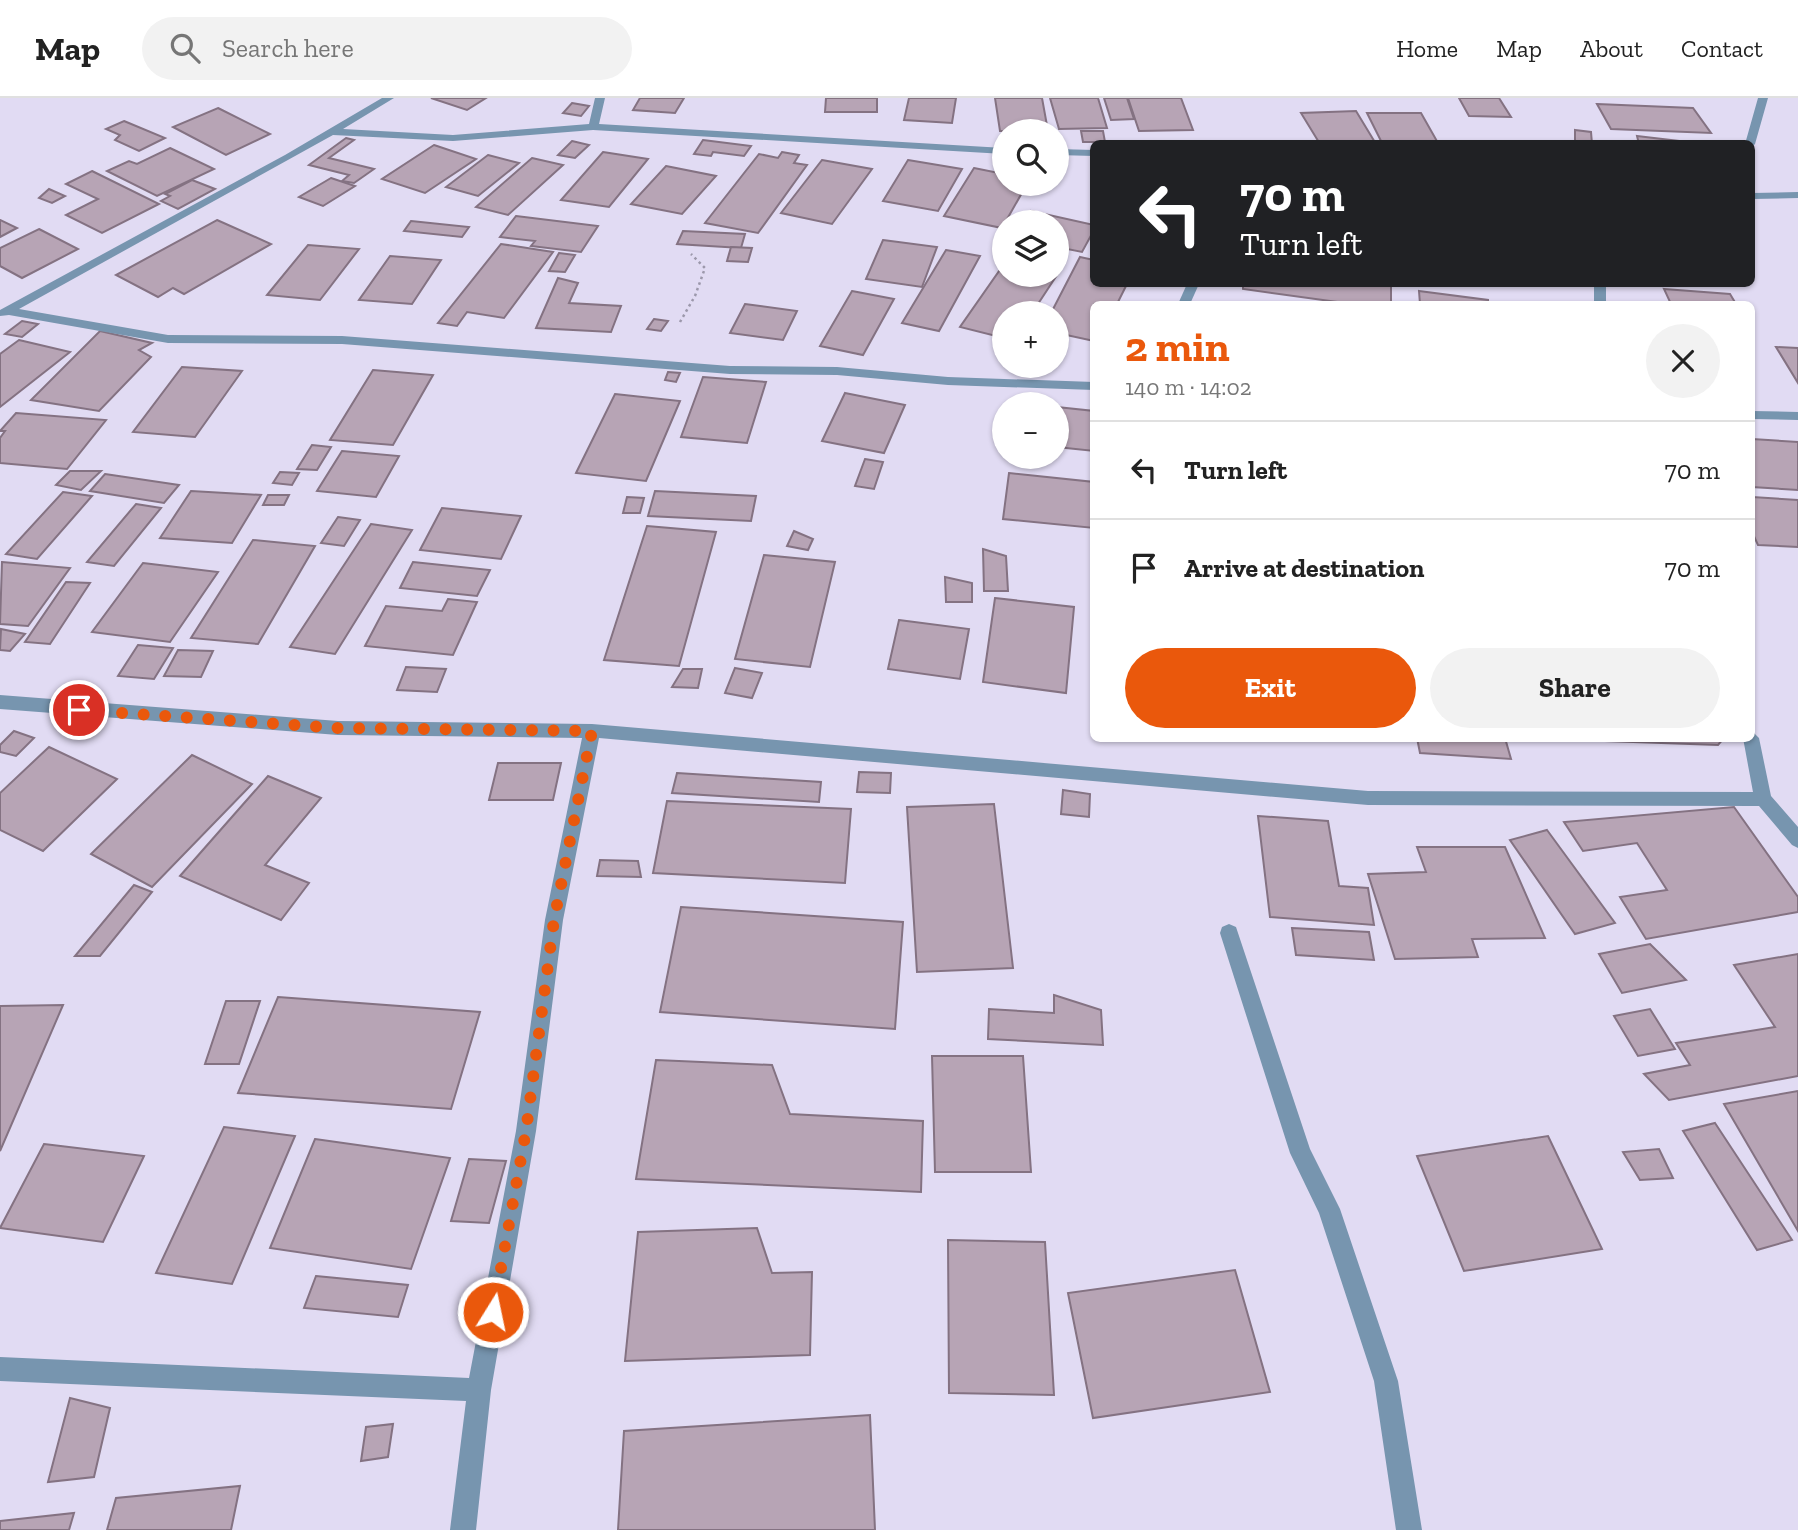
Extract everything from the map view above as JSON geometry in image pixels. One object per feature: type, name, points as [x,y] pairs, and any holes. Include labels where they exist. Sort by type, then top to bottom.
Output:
[{"type":"street","points":[[3,312],[389,98]]},
{"type":"street","points":[[593,127],[600,98]]},
{"type":"street","points":[[1751,140],[1763,98]]},
{"type":"street","points":[[333,131],[453,138],[593,127],[992,150]]},
{"type":"street","points":[[1069,152],[1090,153]]},
{"type":"street","points":[[1755,196],[1798,195]]},
{"type":"street","points":[[3,312],[167,339],[342,340],[730,370],[837,371],[948,381],[1090,383]]},
{"type":"street","points":[[1755,415],[1798,416]]},
{"type":"street","points":[[0,702],[338,728],[592,731],[1368,799],[1763,799]]},
{"type":"street","points":[[463,1530],[479,1390],[526,1131],[554,920],[592,731]]},
{"type":"street","points":[[1752,742],[1763,799],[1798,840]]},
{"type":"street","points":[[1229,933],[1287,1114],[1301,1153],[1329,1209],[1383,1369],[1409,1530]]},
{"type":"street","points":[[0,1369],[479,1390]]},
{"type":"path","points":[[680,322],[695,296],[705,268],[691,254]]},
{"type":"building","points":[[431,98],[486,98],[467,110]]},
{"type":"building","points":[[640,98],[684,98],[675,113],[633,110]]},
{"type":"building","points":[[826,98],[877,98],[877,112],[825,112]]},
{"type":"building","points":[[909,98],[956,98],[952,123],[904,120]]},
{"type":"building","points":[[995,98],[1042,98],[1046,119],[998,119]]},
{"type":"building","points":[[1050,98],[1098,98],[1107,128],[1069,129],[1069,119],[1056,119]]},
{"type":"building","points":[[1104,98],[1127,98],[1134,119],[1111,120]]},
{"type":"building","points":[[1128,98],[1181,98],[1193,130],[1139,131]]},
{"type":"building","points":[[1459,98],[1499,98],[1511,117],[1469,116]]},
{"type":"building","points":[[572,103],[589,106],[581,116],[563,113]]},
{"type":"building","points":[[1597,104],[1693,108],[1711,133],[1611,129]]},
{"type":"building","points":[[218,108],[270,134],[226,155],[173,127]]},
{"type":"building","points":[[1356,111],[1374,140],[1318,140],[1301,113]]},
{"type":"building","points":[[1367,113],[1421,113],[1436,140],[1380,140]]},
{"type":"building","points":[[124,121],[165,138],[139,151],[115,140],[120,135],[106,129]]},
{"type":"building","points":[[1575,130],[1591,132],[1592,140],[1575,140]]},
{"type":"building","points":[[1081,131],[1103,131],[1105,140],[1083,142]]},
{"type":"building","points":[[1637,136],[1671,140],[1638,140]]},
{"type":"building","points":[[346,138],[354,140],[329,158],[374,169],[354,183],[342,181],[349,175],[309,165]]},
{"type":"building","points":[[703,140],[751,146],[744,156],[713,152],[711,156],[694,154]]},
{"type":"building","points":[[572,141],[589,145],[575,158],[558,155]]},
{"type":"building","points":[[434,145],[476,159],[425,193],[382,179]]},
{"type":"building","points":[[170,148],[214,169],[157,196],[107,171],[129,161],[137,164]]},
{"type":"building","points":[[603,152],[648,159],[609,207],[561,200]]},
{"type":"building","points":[[782,152],[799,155],[794,163],[807,165],[758,233],[705,223],[759,154],[778,158]]},
{"type":"building","points":[[488,155],[519,163],[478,196],[446,187]]},
{"type":"building","points":[[532,158],[563,165],[508,215],[476,207]]},
{"type":"building","points":[[822,160],[872,169],[832,224],[781,213]]},
{"type":"building","points":[[908,160],[962,169],[938,211],[883,201]]},
{"type":"building","points":[[666,166],[716,176],[682,214],[631,204]]},
{"type":"building","points":[[974,168],[992,172],[992,196],[1020,196],[1012,210],[992,210],[992,226],[944,216]]},
{"type":"building","points":[[92,171],[159,204],[102,233],[66,215],[98,199],[66,184]]},
{"type":"building","points":[[331,178],[355,186],[323,206],[299,197]]},
{"type":"building","points":[[192,180],[215,189],[178,209],[161,201],[170,196],[165,194]]},
{"type":"building","points":[[49,189],[65,196],[52,203],[39,198]]},
{"type":"building","points":[[516,216],[598,226],[581,252],[531,246],[535,241],[500,237]]},
{"type":"building","points":[[1069,219],[1090,224],[1090,237],[1082,252],[1069,249]]},
{"type":"building","points":[[0,220],[17,228],[0,237]]},
{"type":"building","points":[[217,220],[271,244],[184,294],[173,288],[158,297],[116,275]]},
{"type":"building","points":[[411,221],[469,227],[462,237],[404,231]]},
{"type":"building","points":[[39,229],[78,249],[22,278],[0,266],[0,248]]},
{"type":"building","points":[[683,231],[745,234],[741,248],[677,244]]},
{"type":"building","points":[[883,240],[937,247],[922,287],[866,279]]},
{"type":"building","points":[[501,244],[553,252],[504,318],[467,312],[457,326],[438,323]]},
{"type":"building","points":[[308,245],[359,249],[320,300],[267,295]]},
{"type":"building","points":[[731,247],[752,248],[748,262],[727,261]]},
{"type":"building","points":[[946,250],[980,256],[939,331],[902,323]]},
{"type":"building","points":[[559,253],[575,255],[565,272],[549,271]]},
{"type":"building","points":[[390,256],[441,260],[412,304],[359,300]]},
{"type":"building","points":[[1080,257],[1090,259],[1090,287],[1126,287],[1118,301],[1090,301],[1090,340],[1069,336],[1069,301],[1057,301],[1064,287],[1069,287],[1069,278]]},
{"type":"building","points":[[558,278],[578,283],[569,303],[621,306],[611,332],[536,328]]},
{"type":"building","points":[[992,281],[992,287],[1049,287],[1040,301],[992,301],[992,335],[960,327]]},
{"type":"building","points":[[1391,287],[1391,301],[1330,301],[1243,289]]},
{"type":"building","points":[[1664,289],[1730,294],[1734,301],[1670,301]]},
{"type":"building","points":[[852,291],[894,299],[863,355],[820,346]]},
{"type":"building","points":[[1419,291],[1488,300],[1488,301],[1420,301]]},
{"type":"building","points":[[745,304],[797,311],[783,340],[730,333]]},
{"type":"building","points":[[654,319],[668,321],[661,331],[647,329]]},
{"type":"building","points":[[22,321],[38,324],[22,337],[5,334]]},
{"type":"building","points":[[100,331],[152,343],[139,350],[151,357],[99,411],[31,400]]},
{"type":"building","points":[[19,340],[70,352],[0,407],[0,354]]},
{"type":"building","points":[[1776,347],[1798,348],[1798,383]]},
{"type":"building","points":[[182,367],[242,371],[195,437],[133,432]]},
{"type":"building","points":[[373,370],[433,375],[393,445],[330,440]]},
{"type":"building","points":[[668,372],[680,373],[676,382],[665,380]]},
{"type":"building","points":[[703,377],[766,382],[747,443],[681,437]]},
{"type":"building","points":[[845,393],[905,405],[884,453],[822,441]]},
{"type":"building","points":[[615,394],[680,401],[646,481],[576,473]]},
{"type":"building","points":[[1069,408],[1090,411],[1090,451],[1069,448]]},
{"type":"building","points":[[16,413],[106,420],[67,469],[0,463],[0,438],[5,431],[0,431]]},
{"type":"building","points":[[1755,439],[1798,442],[1798,490],[1755,487]]},
{"type":"building","points":[[312,445],[331,447],[317,470],[297,469]]},
{"type":"building","points":[[342,451],[399,456],[376,497],[317,491]]},
{"type":"building","points":[[865,459],[883,462],[874,489],[855,486]]},
{"type":"building","points":[[70,471],[101,471],[81,490],[56,485]]},
{"type":"building","points":[[280,472],[299,473],[292,485],[273,483]]},
{"type":"building","points":[[1009,473],[1090,482],[1090,528],[1003,519]]},
{"type":"building","points":[[105,474],[179,485],[164,503],[90,491]]},
{"type":"building","points":[[191,491],[261,495],[232,543],[160,538]]},
{"type":"building","points":[[655,491],[756,496],[751,521],[648,516]]},
{"type":"building","points":[[63,492],[92,496],[37,559],[6,554]]},
{"type":"building","points":[[268,495],[289,495],[284,505],[263,505]]},
{"type":"building","points":[[627,497],[644,498],[640,513],[623,513]]},
{"type":"building","points":[[1755,497],[1798,500],[1798,547],[1758,545],[1755,538]]},
{"type":"building","points":[[136,504],[161,508],[114,566],[87,562]]},
{"type":"building","points":[[442,508],[521,516],[501,559],[420,550]]},
{"type":"building","points":[[338,517],[360,520],[344,546],[321,543]]},
{"type":"building","points":[[371,524],[412,530],[335,654],[290,647]]},
{"type":"building","points":[[647,526],[716,532],[679,666],[604,660]]},
{"type":"building","points":[[794,531],[813,539],[808,550],[787,546]]},
{"type":"building","points":[[253,540],[315,546],[258,644],[191,638]]},
{"type":"building","points":[[983,549],[1006,556],[1008,591],[984,591]]},
{"type":"building","points":[[764,555],[835,562],[810,667],[735,659]]},
{"type":"building","points":[[2,562],[70,568],[28,626],[0,624]]},
{"type":"building","points":[[413,562],[490,570],[477,596],[400,588]]},
{"type":"building","points":[[143,563],[218,572],[170,642],[92,632]]},
{"type":"building","points":[[945,577],[972,583],[972,602],[946,602]]},
{"type":"building","points":[[66,582],[90,583],[50,644],[25,642]]},
{"type":"building","points":[[995,598],[1074,607],[1066,693],[983,682]]},
{"type":"building","points":[[448,599],[477,602],[453,655],[365,646],[386,606],[442,611]]},
{"type":"building","points":[[899,620],[969,629],[960,679],[888,669]]},
{"type":"building","points":[[1,629],[25,634],[10,651],[0,650]]},
{"type":"building","points":[[138,645],[173,648],[154,679],[118,676]]},
{"type":"building","points":[[178,650],[213,651],[201,677],[164,676]]},
{"type":"building","points":[[406,667],[446,669],[437,692],[397,690]]},
{"type":"building","points":[[735,668],[762,673],[752,698],[725,693]]},
{"type":"building","points":[[683,669],[702,669],[698,688],[672,687]]},
{"type":"building","points":[[14,731],[34,738],[16,756],[0,752],[0,745]]},
{"type":"building","points":[[1418,742],[1506,742],[1511,759],[1420,753]]},
{"type":"building","points":[[1633,742],[1721,742],[1718,745]]},
{"type":"building","points":[[49,747],[117,779],[43,851],[0,830],[0,793]]},
{"type":"building","points":[[192,755],[252,784],[152,887],[91,854]]},
{"type":"building","points":[[498,763],[561,763],[553,800],[489,800]]},
{"type":"building","points":[[859,772],[891,773],[890,793],[857,792]]},
{"type":"building","points":[[677,773],[821,782],[819,802],[672,793]]},
{"type":"building","points":[[268,776],[321,798],[265,865],[309,883],[281,920],[180,876]]},
{"type":"building","points":[[1063,790],[1090,794],[1089,817],[1061,814]]},
{"type":"building","points":[[667,801],[851,809],[845,883],[653,873]]},
{"type":"building","points":[[994,804],[1013,968],[917,972],[907,807]]},
{"type":"building","points":[[1734,807],[1798,897],[1798,912],[1646,939],[1620,897],[1667,890],[1637,843],[1583,851],[1564,822]]},
{"type":"building","points":[[1258,816],[1328,821],[1339,886],[1368,888],[1374,925],[1270,917]]},
{"type":"building","points":[[1547,830],[1615,923],[1575,934],[1510,840]]},
{"type":"building","points":[[1417,847],[1505,847],[1545,938],[1472,939],[1478,957],[1395,959],[1368,874],[1426,872]]},
{"type":"building","points":[[600,860],[638,861],[641,877],[597,876]]},
{"type":"building","points":[[134,885],[152,892],[100,956],[75,956]]},
{"type":"building","points":[[681,907],[903,922],[895,1029],[660,1012]]},
{"type":"building","points":[[1292,928],[1369,932],[1374,960],[1296,955]]},
{"type":"building","points":[[1650,944],[1686,980],[1622,993],[1599,954]]},
{"type":"building","points":[[1798,954],[1798,1076],[1669,1100],[1644,1074],[1690,1065],[1676,1043],[1775,1027],[1734,965]]},
{"type":"building","points":[[1054,995],[1101,1010],[1103,1045],[988,1039],[989,1009],[1054,1013]]},
{"type":"building","points":[[278,997],[480,1012],[451,1109],[238,1093]]},
{"type":"building","points":[[226,1001],[260,1001],[239,1064],[205,1064]]},
{"type":"building","points":[[63,1005],[0,1151],[0,1006]]},
{"type":"building","points":[[1650,1009],[1675,1049],[1638,1056],[1614,1016]]},
{"type":"building","points":[[932,1056],[1023,1056],[1031,1172],[935,1172]]},
{"type":"building","points":[[656,1060],[772,1065],[790,1114],[923,1121],[921,1192],[636,1179]]},
{"type":"building","points":[[1798,1091],[1798,1231],[1724,1104]]},
{"type":"building","points":[[1715,1123],[1792,1240],[1757,1250],[1683,1131]]},
{"type":"building","points":[[224,1127],[295,1136],[232,1284],[156,1273]]},
{"type":"building","points":[[1548,1136],[1602,1249],[1464,1271],[1417,1156]]},
{"type":"building","points":[[315,1139],[450,1158],[411,1269],[270,1248]]},
{"type":"building","points":[[44,1144],[144,1156],[103,1242],[0,1228]]},
{"type":"building","points":[[1659,1149],[1673,1178],[1640,1180],[1623,1152]]},
{"type":"building","points":[[469,1159],[506,1161],[489,1223],[451,1221]]},
{"type":"building","points":[[757,1228],[772,1273],[812,1272],[810,1355],[625,1361],[638,1232]]},
{"type":"building","points":[[948,1240],[1045,1242],[1054,1395],[949,1393]]},
{"type":"building","points":[[1235,1270],[1270,1392],[1093,1418],[1068,1293]]},
{"type":"building","points":[[316,1276],[408,1285],[398,1317],[304,1308]]},
{"type":"building","points":[[70,1398],[110,1408],[94,1477],[48,1482]]},
{"type":"building","points":[[870,1415],[875,1530],[618,1530],[624,1431]]},
{"type":"building","points":[[393,1424],[388,1457],[361,1461],[366,1427]]},
{"type":"building","points":[[240,1486],[231,1530],[107,1530],[116,1498]]},
{"type":"building","points":[[74,1513],[69,1530],[0,1530],[0,1521]]},
{"type":"route","points":[[79,710],[338,728],[592,731],[554,920],[526,1131],[493,1312]]}]
